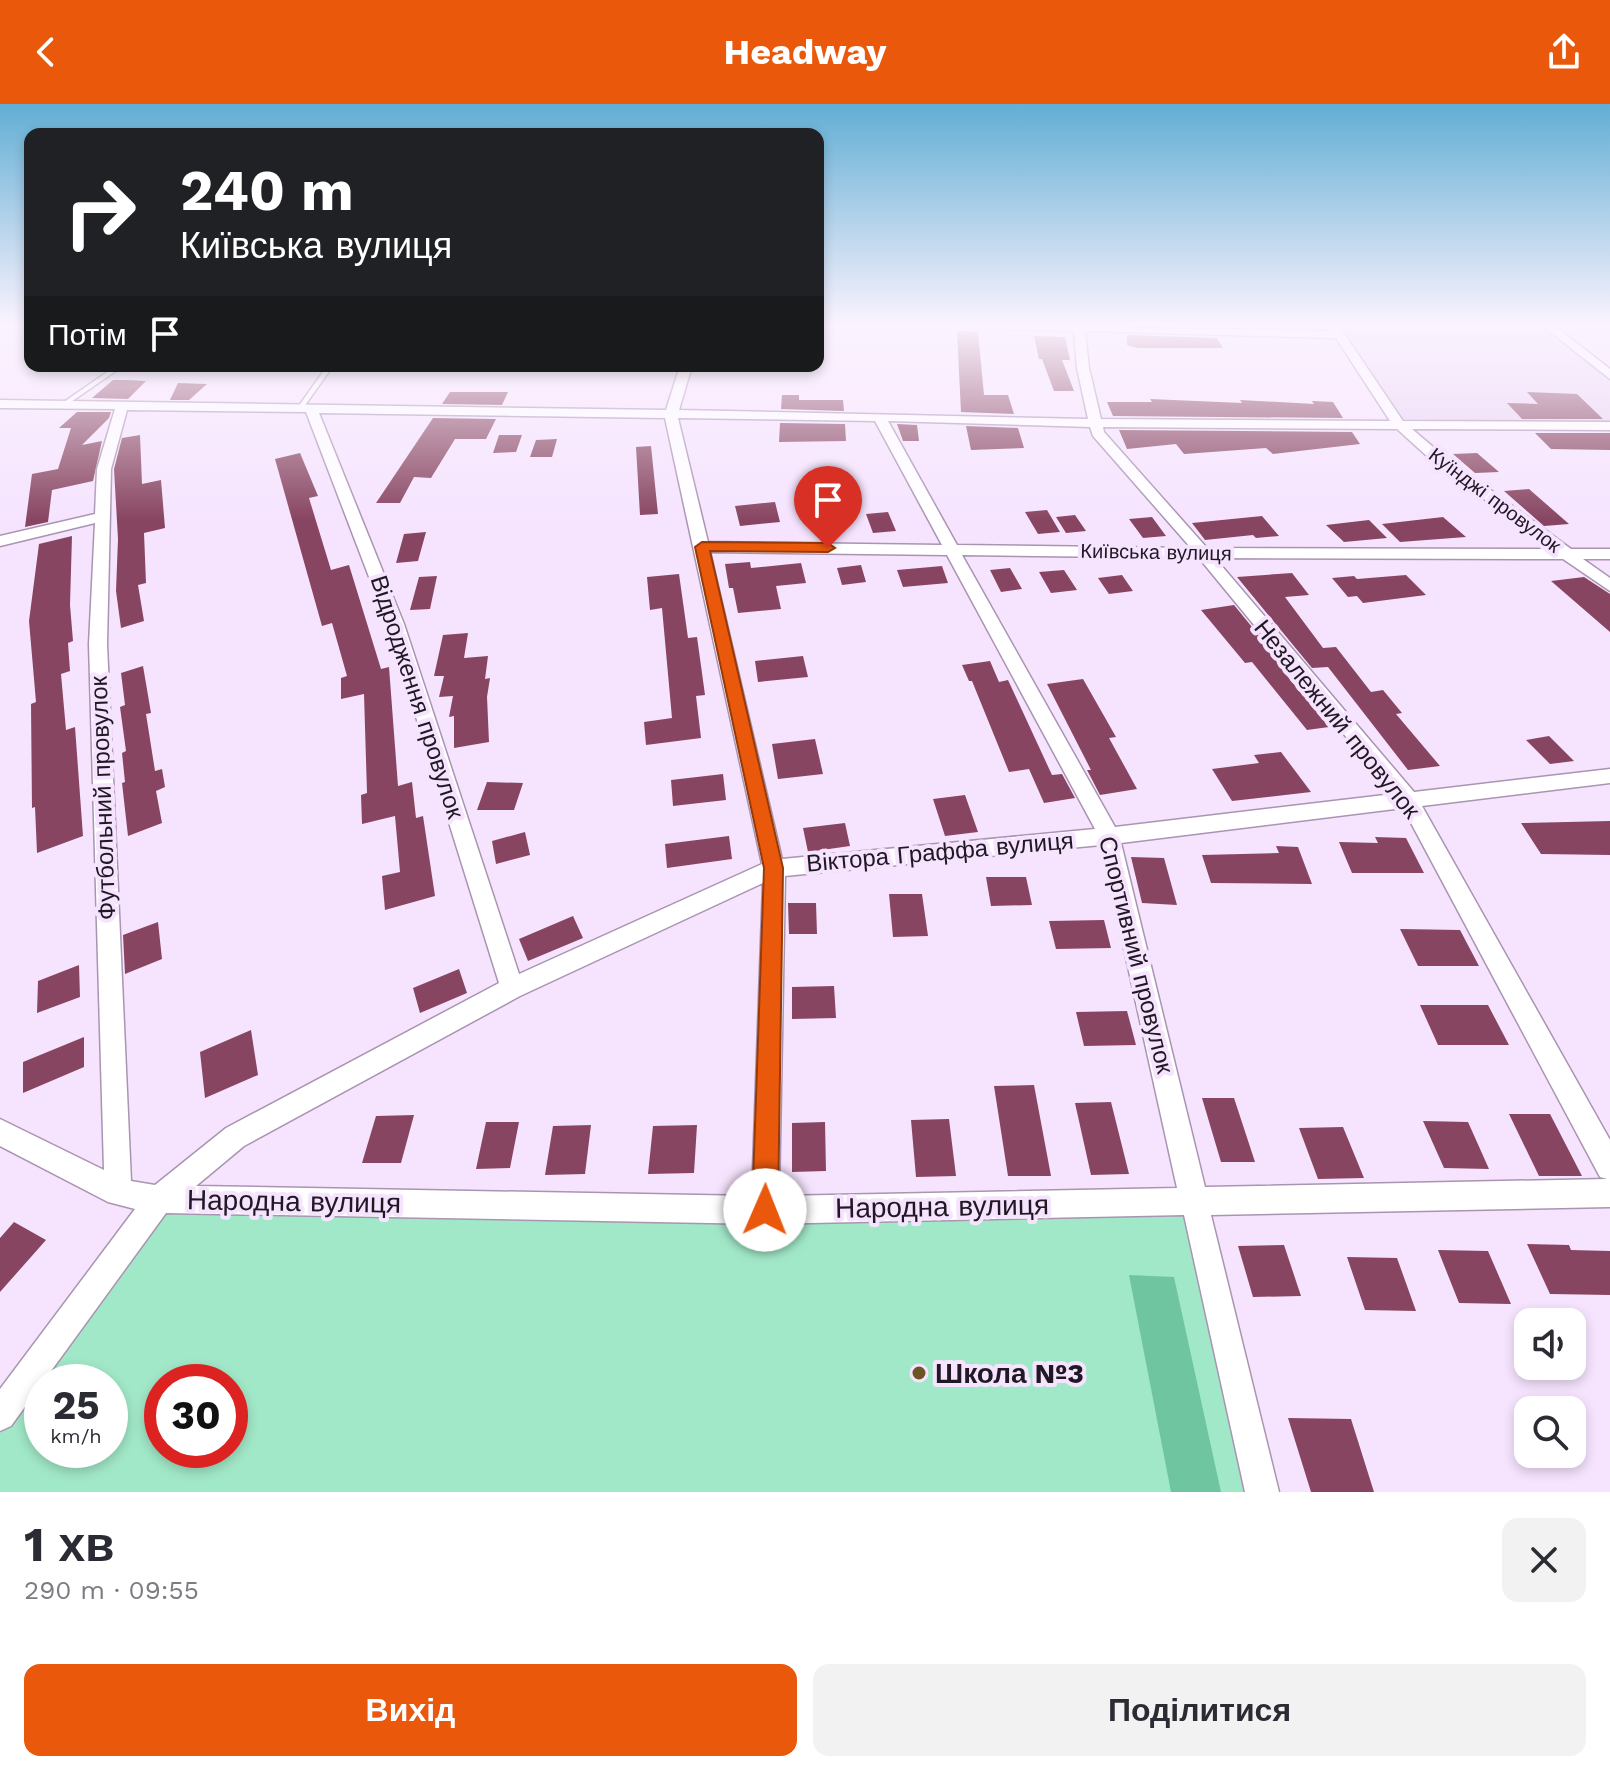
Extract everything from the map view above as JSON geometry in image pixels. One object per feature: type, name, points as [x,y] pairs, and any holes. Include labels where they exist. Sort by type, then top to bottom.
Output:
[{"type":"street","points":[[678,391],[671,415],[774,868],[765,1210]]},
{"type":"street","name":"Незалежний провулок","points":[[1088,391],[1098,433],[1203,553],[1408,799],[1610,1167]]},
{"type":"street","name":"Куїнджі провулок","points":[[1377,391],[1399,424],[1434,455],[1610,586]]},
{"type":"street","points":[[0,404],[1096,423],[1610,426]]},
{"type":"street","name":"Футбольний провулок","points":[[118,1192],[98,644],[104,469],[122,406]]},
{"type":"street","name":"Відродження провулок","points":[[305,410],[345,486],[411,672],[512,988]]},
{"type":"street","name":"Спортивний провулок","points":[[879,417],[955,549],[1109,836],[1262,1492]]},
{"type":"street","points":[[0,541],[103,517]]},
{"type":"street","name":"Київська вулиця","points":[[702,547],[1610,554]]},
{"type":"street","name":"Віктора Граффа вулиця","points":[[0,1415],[159,1199],[235,1137],[512,988],[774,868],[1109,836],[1610,776]]},
{"type":"street","name":"Народна вулиця","points":[[0,1132],[118,1192],[159,1199],[765,1210],[1610,1193]]},
{"type":"lane","points":[[63,405],[84,391]]},
{"type":"lane","points":[[305,410],[316,391]]},
{"type":"shaded area","points":[[1377,391],[1610,391],[1610,423],[1399,424]]},
{"type":"green space","points":[[159,1199],[1195,1201],[1262,1492],[0,1492],[0,1415],[24,1382],[24,1468],[128,1468],[128,1364],[38,1364]]},
{"type":"green space","points":[[1129,1275],[1174,1277],[1221,1492],[1171,1492]]},
{"type":"building","points":[[100,391],[136,391],[128,399],[92,398]]},
{"type":"building","points":[[174,391],[199,391],[189,400],[170,400]]},
{"type":"building","points":[[960,391],[984,391],[984,395],[1008,395],[1014,414],[961,412]]},
{"type":"building","points":[[450,392],[508,392],[502,405],[442,404]]},
{"type":"building","points":[[1527,392],[1577,394],[1603,419],[1522,419],[1507,403],[1538,404]]},
{"type":"building","points":[[782,395],[799,395],[799,400],[843,400],[844,411],[781,409]]},
{"type":"building","points":[[1150,399],[1242,403],[1240,400],[1314,404],[1312,401],[1333,402],[1343,418],[1113,416],[1107,402],[1152,402]]},
{"type":"building","points":[[77,412],[111,412],[109,418],[82,445],[102,441],[93,481],[52,490],[48,522],[25,527],[32,474],[58,469],[71,428],[59,428]]},
{"type":"building","points":[[433,418],[496,419],[486,439],[455,439],[431,478],[414,477],[400,503],[376,503]]},
{"type":"building","points":[[780,423],[845,424],[846,441],[779,442]]},
{"type":"building","points":[[897,424],[917,425],[919,441],[903,441]]},
{"type":"building","points":[[966,426],[1018,428],[1024,448],[971,450]]},
{"type":"building","points":[[1119,430],[1352,432],[1360,444],[1273,454],[1266,448],[1184,454],[1176,444],[1127,449]]},
{"type":"building","points":[[1535,433],[1610,433],[1610,450],[1551,449]]},
{"type":"building","points":[[140,435],[142,484],[161,480],[165,528],[144,533],[146,583],[138,585],[144,621],[121,628],[116,591],[118,539],[114,469],[122,438]]},
{"type":"building","points":[[499,435],[522,435],[516,452],[493,453]]},
{"type":"building","points":[[557,439],[552,457],[530,457],[536,440]]},
{"type":"building","points":[[651,446],[658,514],[640,515],[636,447]]},
{"type":"building","points":[[300,453],[318,496],[309,498],[331,570],[349,565],[381,669],[389,667],[398,786],[412,782],[416,818],[423,816],[435,896],[385,910],[382,876],[400,872],[395,816],[362,824],[361,795],[367,793],[364,694],[341,699],[341,678],[347,676],[332,623],[322,626],[275,459]]},
{"type":"building","points":[[1477,453],[1499,472],[1475,473],[1453,454]]},
{"type":"building","points":[[1529,489],[1569,524],[1544,526],[1504,491]]},
{"type":"building","points":[[775,502],[780,522],[740,526],[735,506]]},
{"type":"building","points":[[1047,510],[1060,532],[1038,534],[1025,512]]},
{"type":"building","points":[[888,512],[896,531],[873,533],[866,514]]},
{"type":"building","points":[[1075,515],[1086,531],[1066,533],[1056,517]]},
{"type":"building","points":[[1262,516],[1279,536],[1256,538],[1253,535],[1205,540],[1192,523]]},
{"type":"building","points":[[1152,517],[1166,536],[1143,538],[1129,519]]},
{"type":"building","points":[[1443,517],[1466,537],[1400,542],[1382,524]]},
{"type":"building","points":[[1369,520],[1387,538],[1344,542],[1326,525]]},
{"type":"building","points":[[426,532],[418,561],[396,563],[404,534]]},
{"type":"building","points":[[72,536],[70,605],[73,641],[68,643],[70,671],[61,674],[66,730],[75,727],[83,836],[37,853],[35,807],[32,808],[31,704],[36,702],[29,621],[39,544]]},
{"type":"building","points":[[750,562],[751,568],[801,563],[806,583],[776,586],[781,609],[738,613],[725,564]]},
{"type":"building","points":[[861,565],[866,582],[842,585],[837,568]]},
{"type":"building","points":[[942,566],[948,583],[903,587],[897,570]]},
{"type":"building","points":[[1010,568],[1022,589],[1001,592],[990,570]]},
{"type":"building","points":[[1064,570],[1077,590],[1051,593],[1039,572]]},
{"type":"building","points":[[1292,573],[1309,595],[1285,597],[1323,648],[1336,647],[1371,692],[1383,690],[1402,713],[1396,714],[1440,766],[1408,770],[1328,667],[1312,668],[1237,577]]},
{"type":"building","points":[[679,574],[688,638],[697,637],[705,695],[696,696],[701,738],[646,745],[644,722],[672,718],[662,608],[650,610],[647,577]]},
{"type":"building","points":[[1122,575],[1133,591],[1109,594],[1098,578]]},
{"type":"building","points":[[1406,575],[1426,595],[1363,603],[1357,596],[1348,597],[1332,578],[1354,576],[1357,579]]},
{"type":"building","points":[[437,576],[430,609],[410,610],[419,577]]},
{"type":"building","points":[[1584,577],[1610,594],[1610,632],[1551,581]]},
{"type":"building","points":[[1234,605],[1329,727],[1307,730],[1252,662],[1245,663],[1201,610]]},
{"type":"building","points":[[468,633],[464,658],[488,656],[485,679],[490,678],[487,697],[489,742],[454,748],[454,716],[449,717],[453,696],[439,697],[444,676],[434,676],[443,635]]},
{"type":"building","points":[[803,656],[808,677],[758,682],[755,661]]},
{"type":"building","points":[[990,661],[999,682],[1008,680],[1052,775],[1062,774],[1075,798],[1044,803],[1029,769],[1009,772],[972,681],[969,681],[962,665]]},
{"type":"building","points":[[143,666],[151,713],[146,714],[155,771],[162,769],[165,787],[156,791],[162,823],[128,836],[122,783],[125,782],[122,753],[126,751],[120,707],[125,705],[121,673]]},
{"type":"building","points":[[1083,679],[1116,737],[1109,738],[1137,789],[1100,795],[1087,770],[1091,770],[1047,684]]},
{"type":"building","points":[[1549,736],[1574,761],[1550,764],[1526,740]]},
{"type":"building","points":[[815,739],[823,774],[778,779],[772,744]]},
{"type":"building","points":[[1281,752],[1311,792],[1232,801],[1212,769],[1259,763],[1254,755]]},
{"type":"building","points":[[723,774],[726,800],[673,806],[671,780]]},
{"type":"building","points":[[487,782],[523,783],[514,810],[477,810]]},
{"type":"building","points":[[965,795],[978,832],[945,836],[933,799]]},
{"type":"building","points":[[1610,821],[1610,855],[1541,854],[1521,823]]},
{"type":"building","points":[[845,823],[850,846],[808,852],[803,828]]},
{"type":"building","points":[[525,832],[530,855],[496,864],[492,841]]},
{"type":"building","points":[[729,836],[732,859],[667,868],[665,844]]},
{"type":"building","points":[[1375,837],[1406,838],[1424,873],[1352,873],[1339,842],[1378,843]]},
{"type":"building","points":[[1276,846],[1298,847],[1312,884],[1211,883],[1202,855],[1279,853]]},
{"type":"building","points":[[1131,857],[1164,858],[1177,905],[1142,903]]},
{"type":"building","points":[[986,877],[1026,877],[1032,905],[991,906]]},
{"type":"building","points":[[889,894],[922,894],[928,936],[893,937]]},
{"type":"building","points":[[788,903],[816,903],[817,934],[789,934]]},
{"type":"building","points":[[573,916],[583,938],[528,961],[519,939]]},
{"type":"building","points":[[1104,920],[1111,948],[1056,949],[1049,921]]},
{"type":"building","points":[[158,922],[162,959],[125,974],[123,935]]},
{"type":"building","points":[[1400,929],[1460,930],[1479,966],[1418,966]]},
{"type":"building","points":[[79,965],[80,997],[37,1013],[38,981]]},
{"type":"building","points":[[459,969],[467,993],[420,1013],[413,988]]},
{"type":"building","points":[[834,986],[836,1018],[792,1019],[792,987]]},
{"type":"building","points":[[1420,1005],[1488,1005],[1509,1045],[1438,1045]]},
{"type":"building","points":[[1127,1011],[1136,1045],[1084,1046],[1076,1012]]},
{"type":"building","points":[[251,1030],[258,1075],[205,1098],[200,1052]]},
{"type":"building","points":[[84,1037],[84,1067],[23,1093],[23,1062]]},
{"type":"building","points":[[1034,1085],[1051,1176],[1008,1176],[994,1086]]},
{"type":"building","points":[[1202,1098],[1234,1098],[1255,1162],[1221,1162]]},
{"type":"building","points":[[1111,1102],[1129,1174],[1091,1175],[1075,1103]]},
{"type":"building","points":[[1509,1114],[1550,1114],[1582,1176],[1539,1176]]},
{"type":"building","points":[[414,1115],[401,1163],[362,1163],[376,1116]]},
{"type":"building","points":[[949,1119],[956,1176],[916,1177],[911,1120]]},
{"type":"building","points":[[1423,1121],[1468,1122],[1489,1169],[1444,1168]]},
{"type":"building","points":[[486,1122],[519,1122],[510,1168],[476,1169]]},
{"type":"building","points":[[825,1122],[826,1171],[792,1172],[792,1123]]},
{"type":"building","points":[[591,1125],[585,1174],[545,1175],[553,1126]]},
{"type":"building","points":[[697,1125],[694,1173],[648,1174],[653,1126]]},
{"type":"building","points":[[1343,1127],[1364,1178],[1318,1179],[1299,1128]]},
{"type":"building","points":[[14,1222],[46,1240],[0,1292],[0,1238]]},
{"type":"building","points":[[1527,1244],[1569,1245],[1571,1250],[1610,1251],[1610,1295],[1550,1294]]},
{"type":"building","points":[[1284,1245],[1301,1296],[1253,1297],[1238,1246]]},
{"type":"building","points":[[1438,1250],[1488,1251],[1511,1304],[1459,1303]]},
{"type":"building","points":[[1347,1257],[1397,1258],[1416,1311],[1365,1310]]},
{"type":"building","points":[[1288,1418],[1351,1419],[1374,1492],[1311,1492]]},
{"type":"place","name":"Школа №3","points":[[919,1373]]},
{"type":"route","points":[[765,1210],[774,868],[702,547],[828,548]]}]
